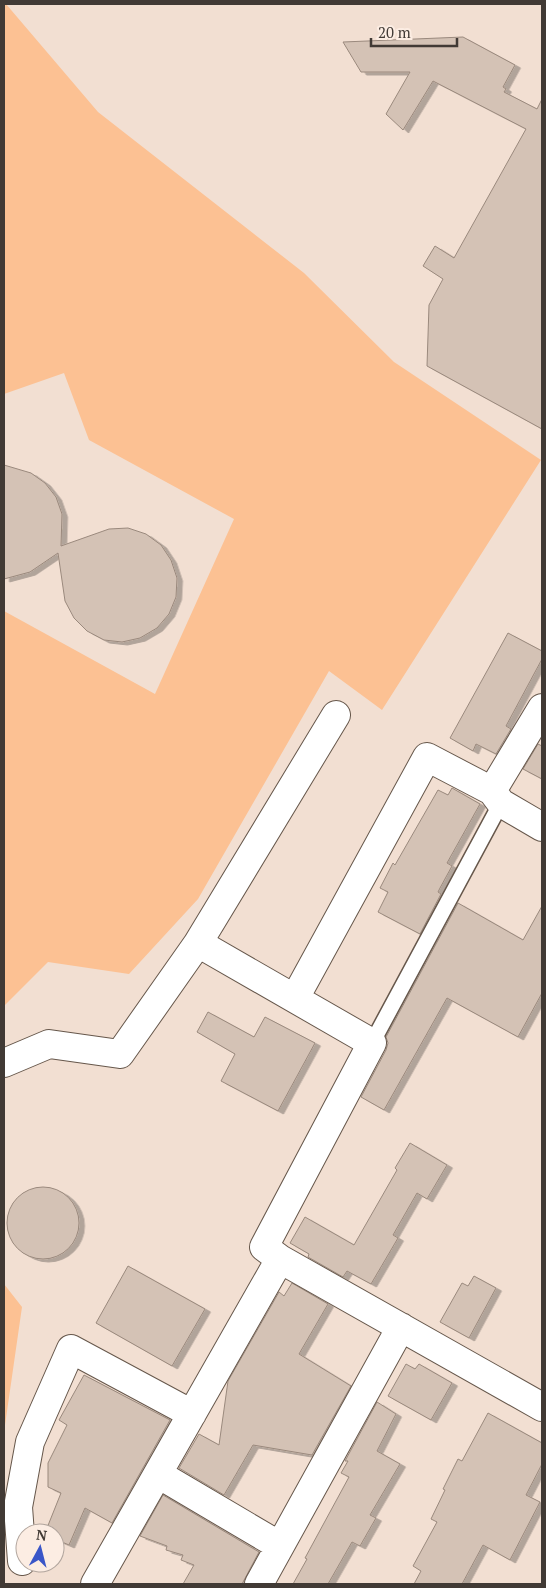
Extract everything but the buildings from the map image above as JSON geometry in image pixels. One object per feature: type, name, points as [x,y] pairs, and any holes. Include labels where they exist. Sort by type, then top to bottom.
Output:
[{"type":"street","points":[[496,797],[542,708]]},
{"type":"street","points":[[4,1063],[49,1044],[120,1054],[198,943],[336,715]]},
{"type":"street","points":[[295,998],[427,757],[496,797],[542,827]]},
{"type":"street","points":[[198,943],[372,1043],[264,1247],[280,1259],[542,1407]]},
{"type":"street","points":[[95,1584],[280,1259]]},
{"type":"street","points":[[259,1584],[401,1327]]},
{"type":"street","points":[[19,1523],[18,1507],[30,1442],[71,1349],[192,1414]]},
{"type":"street","points":[[158,1474],[280,1546]]},
{"type":"lane","points":[[372,1043],[496,797]]},
{"type":"shaded area","points":[[4,4],[6,4],[98,112],[304,273],[394,362],[541,460],[382,710],[329,671],[198,899],[129,974],[48,962],[4,1006],[4,611],[155,694],[234,519],[89,440],[64,373],[4,394]]},
{"type":"shaded area","points":[[4,1284],[22,1307],[4,1432]]}]
